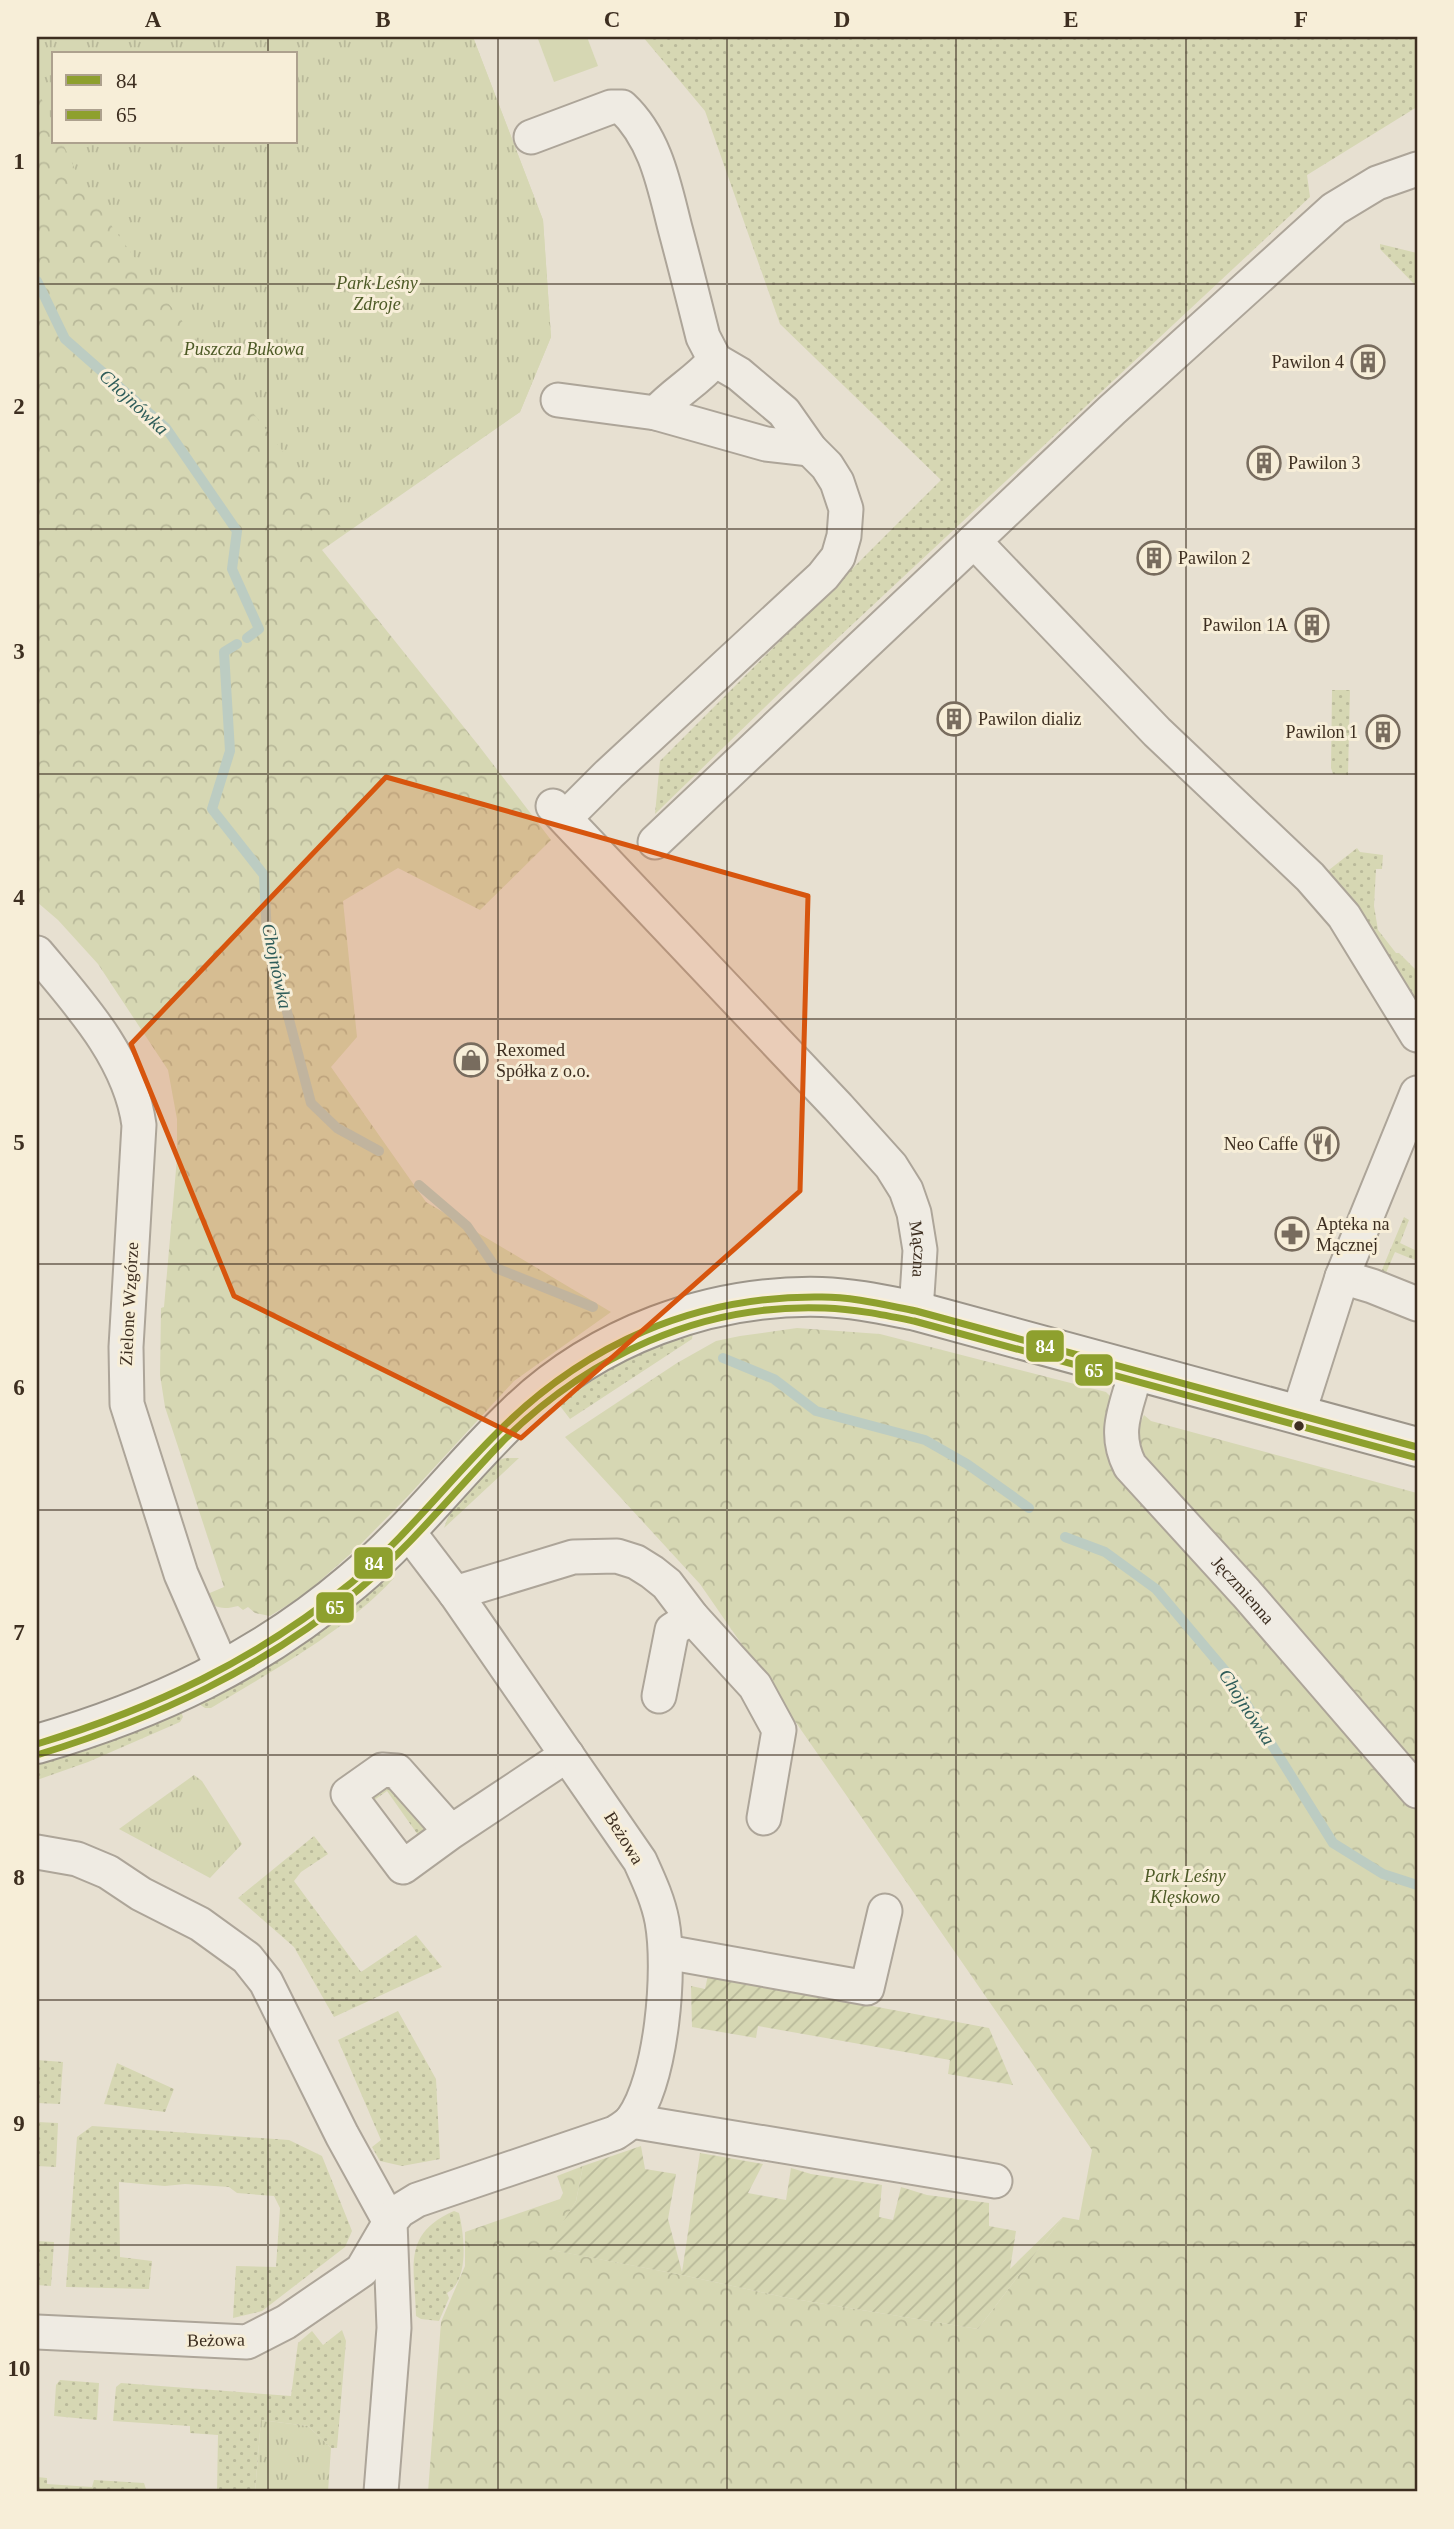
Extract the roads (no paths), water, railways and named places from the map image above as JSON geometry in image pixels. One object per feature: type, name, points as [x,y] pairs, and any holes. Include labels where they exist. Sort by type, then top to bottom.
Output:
[{"type":"street","points":[[531,137],[611,107],[622,107],[632,117],[649,142],[662,177],[704,337],[715,360],[739,374],[784,412],[810,449]]},
{"type":"street","points":[[655,842],[1112,410],[1334,209],[1377,183],[1417,169]]},
{"type":"street","points":[[656,413],[668,399],[703,374],[715,360]]},
{"type":"street","points":[[558,400],[656,413],[766,444],[810,449]]},
{"type":"street","name":"Mączna","points":[[810,449],[827,466],[837,482],[846,509],[844,536],[838,557],[823,576],[559,812],[891,1166],[906,1190],[914,1213],[920,1250],[916,1311]]},
{"type":"street","points":[[974,541],[1157,732],[1310,877],[1344,916],[1417,1035]]},
{"type":"street","name":"Zielone Wzgórze","points":[[37,953],[110,1048],[126,1074],[136,1101],[139,1125],[126,1347],[127,1404],[181,1574],[223,1670]]},
{"type":"street","points":[[1298,1415],[1342,1277],[1417,1093]]},
{"type":"street","points":[[1342,1277],[1417,1304]]},
{"type":"street","points":[[37,1744],[142,1710],[267,1645],[354,1581],[407,1530],[516,1414],[558,1379],[626,1337],[698,1312],[775,1298],[823,1297],[865,1301],[916,1311],[1417,1447]]},
{"type":"street","name":"Jęczmienna","points":[[1136,1371],[1120,1436],[1122,1451],[1129,1466],[1214,1557],[1417,1791]]},
{"type":"street","name":"Beżowa","points":[[37,2332],[247,2342],[286,2322],[362,2270],[399,2211],[418,2200],[615,2133],[631,2121],[645,2093],[656,2049],[667,1976],[662,1920],[656,1897],[640,1861],[455,1592],[407,1530]]},
{"type":"street","points":[[455,1592],[573,1557],[617,1556],[636,1562],[652,1572],[667,1584],[692,1617],[755,1686],[779,1730],[764,1818]]},
{"type":"street","points":[[659,1696],[671,1630],[692,1617]]},
{"type":"street","points":[[451,1832],[567,1755]]},
{"type":"street","points":[[37,1852],[77,1859],[108,1872],[141,1894],[200,1924],[247,1958],[266,1982],[342,2135],[390,2222],[394,2328],[381,2492]]},
{"type":"street","points":[[666,1952],[867,1988],[885,1911]]},
{"type":"street","points":[[631,2121],[995,2181]]},
{"type":"waterway","name":"Chojnówka","points":[[37,281],[65,339],[166,428],[237,531],[232,569],[259,629],[247,638]]},
{"type":"waterway","name":"Chojnówka","points":[[237,644],[224,652],[230,751],[212,809],[264,875],[267,936],[311,1103],[337,1128],[379,1151]]},
{"type":"waterway","name":"Chojnówka","points":[[419,1185],[467,1226],[496,1268],[593,1307]]},
{"type":"waterway","name":"Chojnówka","points":[[723,1358],[774,1379],[816,1411],[925,1440],[967,1464],[1029,1508]]},
{"type":"waterway","name":"Chojnówka","points":[[1065,1537],[1105,1552],[1156,1589],[1227,1673],[1333,1843],[1383,1874],[1417,1885]]},
{"type":"place","name":"Pawilon 4","points":[[1368,362]]},
{"type":"place","name":"Pawilon 3","points":[[1264,463]]},
{"type":"place","name":"Pawilon 2","points":[[1154,558]]},
{"type":"place","name":"Pawilon 1A","points":[[1312,625]]},
{"type":"place","name":"Pawilon dializ","points":[[954,719]]},
{"type":"place","name":"Pawilon 1","points":[[1383,732]]},
{"type":"place","name":"Rexomed Spółka z o.o.","points":[[471,1060]]},
{"type":"place","name":"Neo Caffe","points":[[1322,1144]]},
{"type":"place","name":"Apteka na Mącznej","points":[[1292,1234]]},
{"type":"park label","name":"Park Leśny Zdroje","points":[[377,293]]},
{"type":"park label","name":"Puszcza Bukowa","points":[[244,349]]},
{"type":"park label","name":"Park Leśny Klęskowo","points":[[1185,1886]]}]
